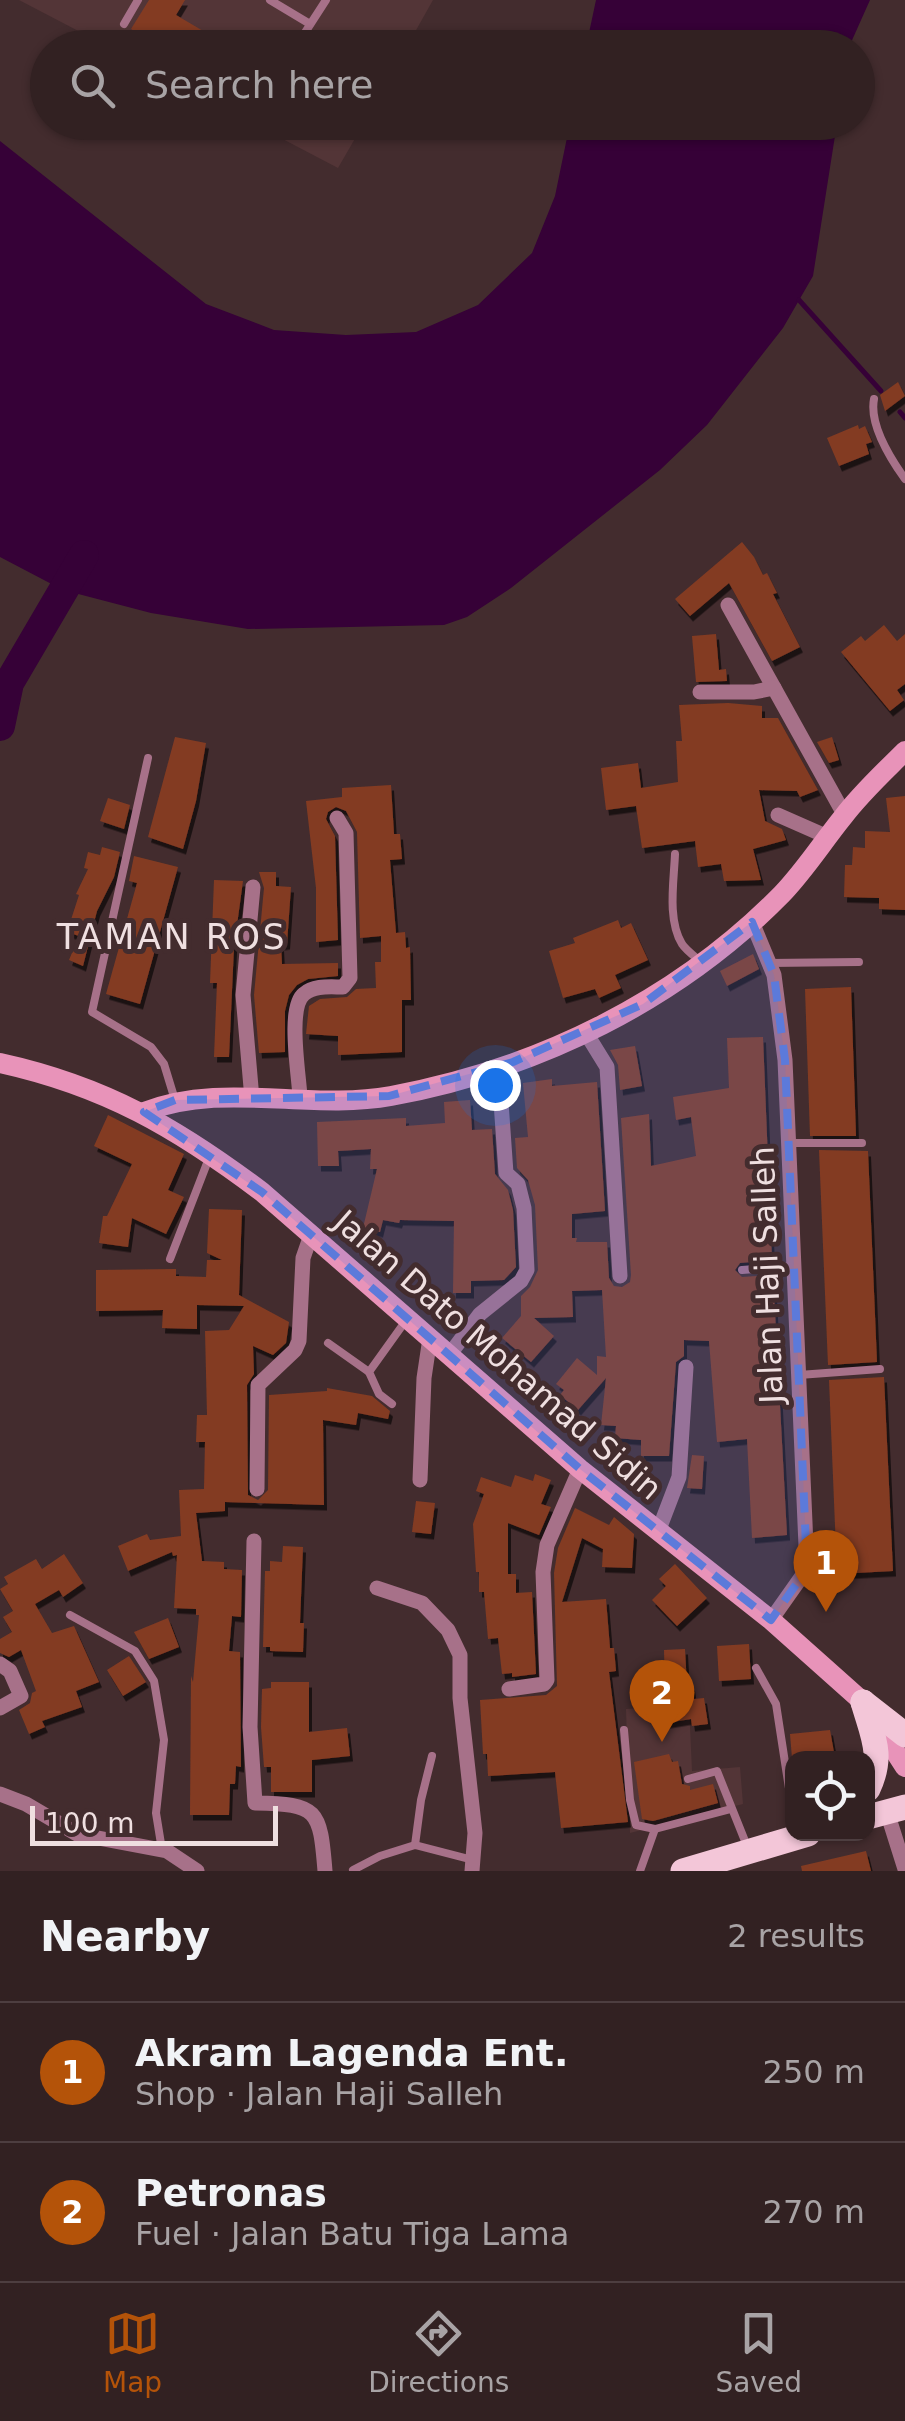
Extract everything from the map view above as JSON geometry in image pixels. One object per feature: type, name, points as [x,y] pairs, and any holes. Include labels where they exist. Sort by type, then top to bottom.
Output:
[{"type":"main road","points":[[144,1112],[175,1100],[389,1096],[513,1062],[586,1033],[643,1004],[703,964],[752,922],[802,872],[844,814],[905,751]]},
{"type":"main road","name":"Jalan Dato Mohamad Sidin","points":[[0,1063],[41,1072],[144,1112],[211,1154],[312,1235],[580,1469],[772,1620],[864,1702],[905,1767]]},
{"type":"main road","points":[[864,1702],[905,1735]]},
{"type":"main road","points":[[864,1702],[878,1753],[875,1772]]},
{"type":"main road","points":[[683,1871],[785,1839]]},
{"type":"street","points":[[728,606],[844,814]]},
{"type":"street","points":[[700,692],[774,688]]},
{"type":"street","points":[[778,815],[828,836]]},
{"type":"street","points":[[300,1097],[294,1009],[301,995],[315,988],[343,987],[350,978],[346,833],[338,818]]},
{"type":"street","points":[[252,886],[243,995],[252,1099]]},
{"type":"street","name":"Jalan Haji Salleh","points":[[752,922],[774,975],[786,1060],[807,1569],[772,1620]]},
{"type":"street","points":[[586,1033],[607,1067],[620,1276]]},
{"type":"street","points":[[450,1354],[480,1314],[520,1281],[527,1270],[524,1208],[518,1184],[506,1173],[500,1088]]},
{"type":"street","points":[[256,1489],[258,1385],[295,1350],[303,1258],[312,1235]]},
{"type":"street","points":[[420,1480],[424,1378],[430,1338]]},
{"type":"street","points":[[658,1532],[680,1477],[686,1367]]},
{"type":"street","points":[[509,1689],[544,1684],[547,1680],[547,1545],[580,1469]]},
{"type":"street","points":[[254,1541],[250,1727],[255,1803],[296,1804],[314,1813],[322,1832],[325,1871]]},
{"type":"street","points":[[377,1588],[422,1602],[448,1630],[460,1655],[460,1698],[475,1832],[473,1865]]},
{"type":"street","points":[[0,1664],[10,1671],[21,1696],[0,1708]]},
{"type":"street","points":[[0,1794],[26,1804],[77,1834],[162,1850],[197,1871]]},
{"type":"street","points":[[887,1812],[905,1869]]},
{"type":"lane","points":[[124,24],[138,0]]},
{"type":"lane","points":[[270,0],[310,24]]},
{"type":"lane","points":[[306,30],[326,0]]},
{"type":"lane","points":[[874,399],[873,416],[892,461],[905,480]]},
{"type":"lane","points":[[148,758],[92,1012],[151,1047],[164,1064],[175,1100]]},
{"type":"lane","points":[[675,854],[676,924],[682,944],[703,964]]},
{"type":"lane","points":[[769,963],[859,962]]},
{"type":"lane","points":[[789,1143],[862,1143]]},
{"type":"lane","points":[[170,1259],[211,1154]]},
{"type":"lane","points":[[742,1270],[794,1266]]},
{"type":"lane","points":[[368,1372],[407,1318]]},
{"type":"lane","points":[[328,1343],[368,1372],[379,1394],[392,1404]]},
{"type":"lane","points":[[799,1374],[880,1369]]},
{"type":"lane","points":[[70,1615],[134,1651],[154,1681],[164,1740],[156,1813],[162,1850]]},
{"type":"lane","points":[[756,1668],[776,1704],[785,1762]]},
{"type":"lane","points":[[624,1730],[636,1825],[655,1830],[731,1809]]},
{"type":"lane","points":[[416,1845],[421,1800],[432,1756]]},
{"type":"lane","points":[[688,1778],[716,1771],[748,1849]]},
{"type":"lane","points":[[640,1871],[655,1830]]},
{"type":"lane","points":[[353,1870],[380,1856],[416,1845],[473,1865]]},
{"type":"highlighted area","points":[[752,922],[774,975],[785,1060],[807,1569],[771,1620],[580,1469],[262,1192],[144,1112],[175,1100],[389,1096],[513,1062],[643,1004]]},
{"type":"shaded area","points":[[19,0],[433,0],[416,30],[76,30]]},
{"type":"shaded area","points":[[596,0],[870,0],[857,30],[590,30]]},
{"type":"shaded area","points":[[284,140],[354,140],[338,168]]},
{"type":"shaded area","points":[[567,140],[834,140],[813,276],[783,328],[707,425],[660,470],[511,588],[467,617],[444,625],[248,629],[151,613],[63,590],[0,557],[0,141],[206,304],[274,330],[346,335],[416,332],[478,305],[532,253],[555,196]]},
{"type":"shaded area","points":[[689,1705],[692,1771],[740,1767],[743,1804],[630,1833],[626,1709]]},
{"type":"building","points":[[149,0],[185,0],[176,15],[201,30],[133,30]]},
{"type":"building","points":[[898,382],[905,396],[885,411],[880,395]]},
{"type":"building","points":[[858,425],[859,429],[865,426],[872,442],[866,444],[869,454],[839,466],[827,438]]},
{"type":"building","points":[[742,542],[763,575],[767,573],[777,593],[773,594],[800,647],[772,661],[729,583],[690,616],[675,599]]},
{"type":"building","points":[[884,625],[897,641],[905,634],[905,684],[897,690],[904,700],[890,711],[841,652],[861,636],[865,641]]},
{"type":"building","points":[[716,634],[719,670],[726,669],[727,681],[696,682],[692,636]]},
{"type":"building","points":[[679,705],[762,706],[762,718],[778,718],[818,790],[800,797],[797,791],[759,790],[765,821],[782,829],[786,840],[753,849],[761,880],[724,881],[721,864],[698,867],[695,841],[642,848],[636,806],[606,810],[601,768],[638,763],[641,788],[678,782],[676,741],[682,741]]},
{"type":"building","points":[[175,737],[206,743],[183,849],[148,837]]},
{"type":"building","points":[[832,737],[839,760],[829,763],[817,742]]},
{"type":"building","points":[[391,785],[394,834],[400,834],[402,859],[390,860],[396,933],[405,932],[406,948],[410,947],[411,1000],[402,1000],[402,1052],[338,1055],[338,1036],[306,1034],[309,1006],[320,999],[347,997],[356,989],[376,988],[375,962],[381,962],[381,936],[360,938],[357,832],[346,811],[336,807],[326,819],[335,836],[338,940],[316,942],[316,888],[306,801],[342,797],[342,788]]},
{"type":"building","points":[[905,796],[905,910],[879,909],[879,898],[844,897],[845,865],[852,865],[853,847],[865,848],[865,831],[890,832],[886,798]]},
{"type":"building","points":[[108,798],[130,805],[124,829],[100,821]]},
{"type":"building","points":[[102,847],[120,852],[114,877],[97,911],[83,966],[69,960],[79,936],[67,932],[79,895],[76,894],[88,869],[84,868],[88,852],[100,855]]},
{"type":"building","points":[[134,856],[178,867],[140,1004],[106,994],[137,883],[129,881]]},
{"type":"building","points":[[259,872],[276,872],[276,886],[291,887],[287,944],[281,945],[282,964],[338,963],[338,976],[308,979],[289,995],[285,1052],[259,1053],[254,995],[264,888]]},
{"type":"building","points":[[214,880],[243,881],[234,947],[229,1057],[214,1057],[217,983],[210,983]]},
{"type":"building","points":[[618,920],[621,928],[631,923],[648,960],[615,975],[621,988],[599,998],[595,989],[563,998],[549,951],[575,943],[573,938]]},
{"type":"building","points":[[753,954],[759,969],[727,986],[720,971]]},
{"type":"building","points":[[851,987],[856,1136],[810,1136],[805,989]]},
{"type":"building","points":[[763,1037],[772,1260],[740,1263],[735,1270],[742,1277],[773,1275],[787,1535],[752,1538],[747,1439],[717,1442],[709,1341],[684,1340],[684,1356],[676,1362],[669,1456],[641,1456],[641,1440],[615,1438],[616,1426],[601,1425],[606,1378],[578,1410],[560,1395],[564,1390],[556,1384],[577,1358],[597,1375],[597,1356],[606,1357],[602,1290],[572,1291],[573,1317],[534,1318],[554,1336],[531,1362],[502,1338],[521,1316],[521,1296],[538,1270],[535,1205],[528,1180],[517,1168],[515,1138],[528,1137],[523,1083],[552,1079],[552,1086],[597,1082],[605,1211],[572,1214],[572,1238],[577,1238],[576,1242],[607,1242],[609,1278],[614,1286],[622,1287],[630,1282],[631,1275],[621,1118],[649,1114],[651,1166],[696,1156],[691,1117],[676,1120],[673,1097],[729,1088],[727,1038]]},
{"type":"building","points":[[635,1046],[642,1086],[620,1090],[618,1065],[610,1050]]},
{"type":"building","points":[[470,1100],[472,1130],[492,1129],[495,1174],[508,1190],[513,1210],[516,1267],[504,1280],[471,1281],[471,1293],[453,1293],[454,1221],[383,1220],[380,1232],[363,1228],[377,1169],[370,1169],[371,1149],[338,1151],[339,1166],[318,1166],[317,1122],[406,1118],[406,1126],[445,1123],[444,1102]]},
{"type":"building","points":[[108,1115],[184,1154],[168,1190],[184,1197],[166,1234],[132,1218],[128,1247],[99,1243],[103,1216],[107,1216],[132,1164],[94,1146]]},
{"type":"building","points":[[819,1150],[868,1151],[877,1362],[828,1365]]},
{"type":"building","points":[[209,1209],[242,1210],[239,1295],[289,1322],[286,1343],[273,1355],[253,1346],[254,1374],[247,1385],[248,1495],[258,1500],[268,1490],[269,1395],[327,1388],[372,1396],[390,1411],[388,1419],[358,1413],[356,1425],[323,1420],[324,1505],[225,1502],[225,1511],[196,1513],[202,1561],[224,1562],[224,1569],[242,1570],[241,1617],[232,1616],[229,1651],[240,1652],[241,1767],[236,1766],[235,1784],[230,1784],[229,1815],[190,1815],[191,1676],[193,1682],[199,1615],[196,1609],[174,1608],[177,1555],[172,1552],[128,1571],[118,1546],[147,1534],[150,1540],[181,1536],[179,1490],[204,1489],[205,1442],[196,1442],[197,1415],[207,1415],[205,1331],[229,1330],[244,1306],[197,1305],[197,1329],[162,1328],[163,1310],[96,1311],[96,1270],[176,1269],[176,1276],[206,1277],[207,1260],[222,1260],[207,1253]]},
{"type":"building","points":[[884,1377],[893,1571],[837,1574],[829,1380]]},
{"type":"building","points":[[692,1455],[704,1456],[702,1489],[687,1488]]},
{"type":"building","points":[[535,1474],[551,1480],[541,1504],[551,1507],[539,1535],[508,1523],[508,1574],[516,1574],[516,1593],[532,1592],[536,1674],[512,1677],[512,1673],[502,1674],[498,1638],[488,1639],[484,1592],[479,1592],[476,1572],[473,1524],[484,1494],[476,1491],[481,1477],[511,1487],[515,1475],[533,1481]]},
{"type":"building","points":[[416,1501],[435,1503],[431,1534],[412,1532]]},
{"type":"building","points":[[575,1508],[609,1525],[614,1517],[634,1534],[632,1568],[602,1567],[603,1549],[582,1538],[562,1602],[606,1599],[616,1671],[609,1672],[628,1822],[561,1828],[555,1772],[488,1776],[480,1700],[546,1695],[557,1686],[554,1573],[558,1548]]},
{"type":"building","points":[[283,1546],[303,1547],[303,1652],[270,1651],[270,1647],[263,1647],[265,1571],[270,1571],[270,1561],[282,1562]]},
{"type":"building","points":[[64,1554],[83,1583],[63,1597],[59,1590],[35,1604],[52,1633],[74,1626],[99,1682],[76,1691],[82,1707],[42,1721],[45,1727],[29,1734],[19,1710],[30,1703],[36,1691],[21,1650],[9,1657],[0,1653],[0,1639],[12,1632],[3,1617],[13,1611],[0,1589],[8,1584],[4,1577],[36,1559],[42,1569]]},
{"type":"building","points":[[675,1564],[707,1598],[677,1626],[652,1600],[666,1586],[659,1579]]},
{"type":"building","points":[[168,1618],[179,1647],[149,1659],[134,1632]]},
{"type":"building","points":[[749,1644],[751,1679],[719,1681],[717,1646]]},
{"type":"building","points":[[685,1649],[687,1686],[692,1685],[694,1699],[704,1698],[708,1724],[692,1726],[691,1719],[654,1725],[649,1692],[665,1689],[664,1650]]},
{"type":"building","points":[[129,1656],[146,1682],[123,1696],[107,1670]]},
{"type":"building","points":[[271,1682],[309,1682],[309,1732],[347,1728],[350,1756],[312,1760],[312,1792],[271,1792],[271,1767],[264,1767],[261,1727],[262,1689],[271,1688]]},
{"type":"building","points":[[830,1730],[834,1751],[791,1751],[790,1734]]},
{"type":"building","points":[[669,1754],[672,1762],[678,1761],[682,1784],[690,1786],[690,1790],[713,1784],[718,1803],[653,1821],[642,1819],[634,1762]]},
{"type":"building","points":[[866,1851],[871,1871],[802,1871],[801,1866]]},
{"type":"waterway","points":[[799,300],[881,391]]},
{"type":"waterway","points":[[900,412],[905,418]]},
{"type":"waterway","points":[[0,726],[9,683],[84,555]]},
{"type":"place","name":"Akram Lagenda Ent.","points":[[826,1612]]},
{"type":"place","name":"Petronas","points":[[662,1742]]},
{"type":"district","name":"TAMAN ROS","points":[[172,937]]}]
